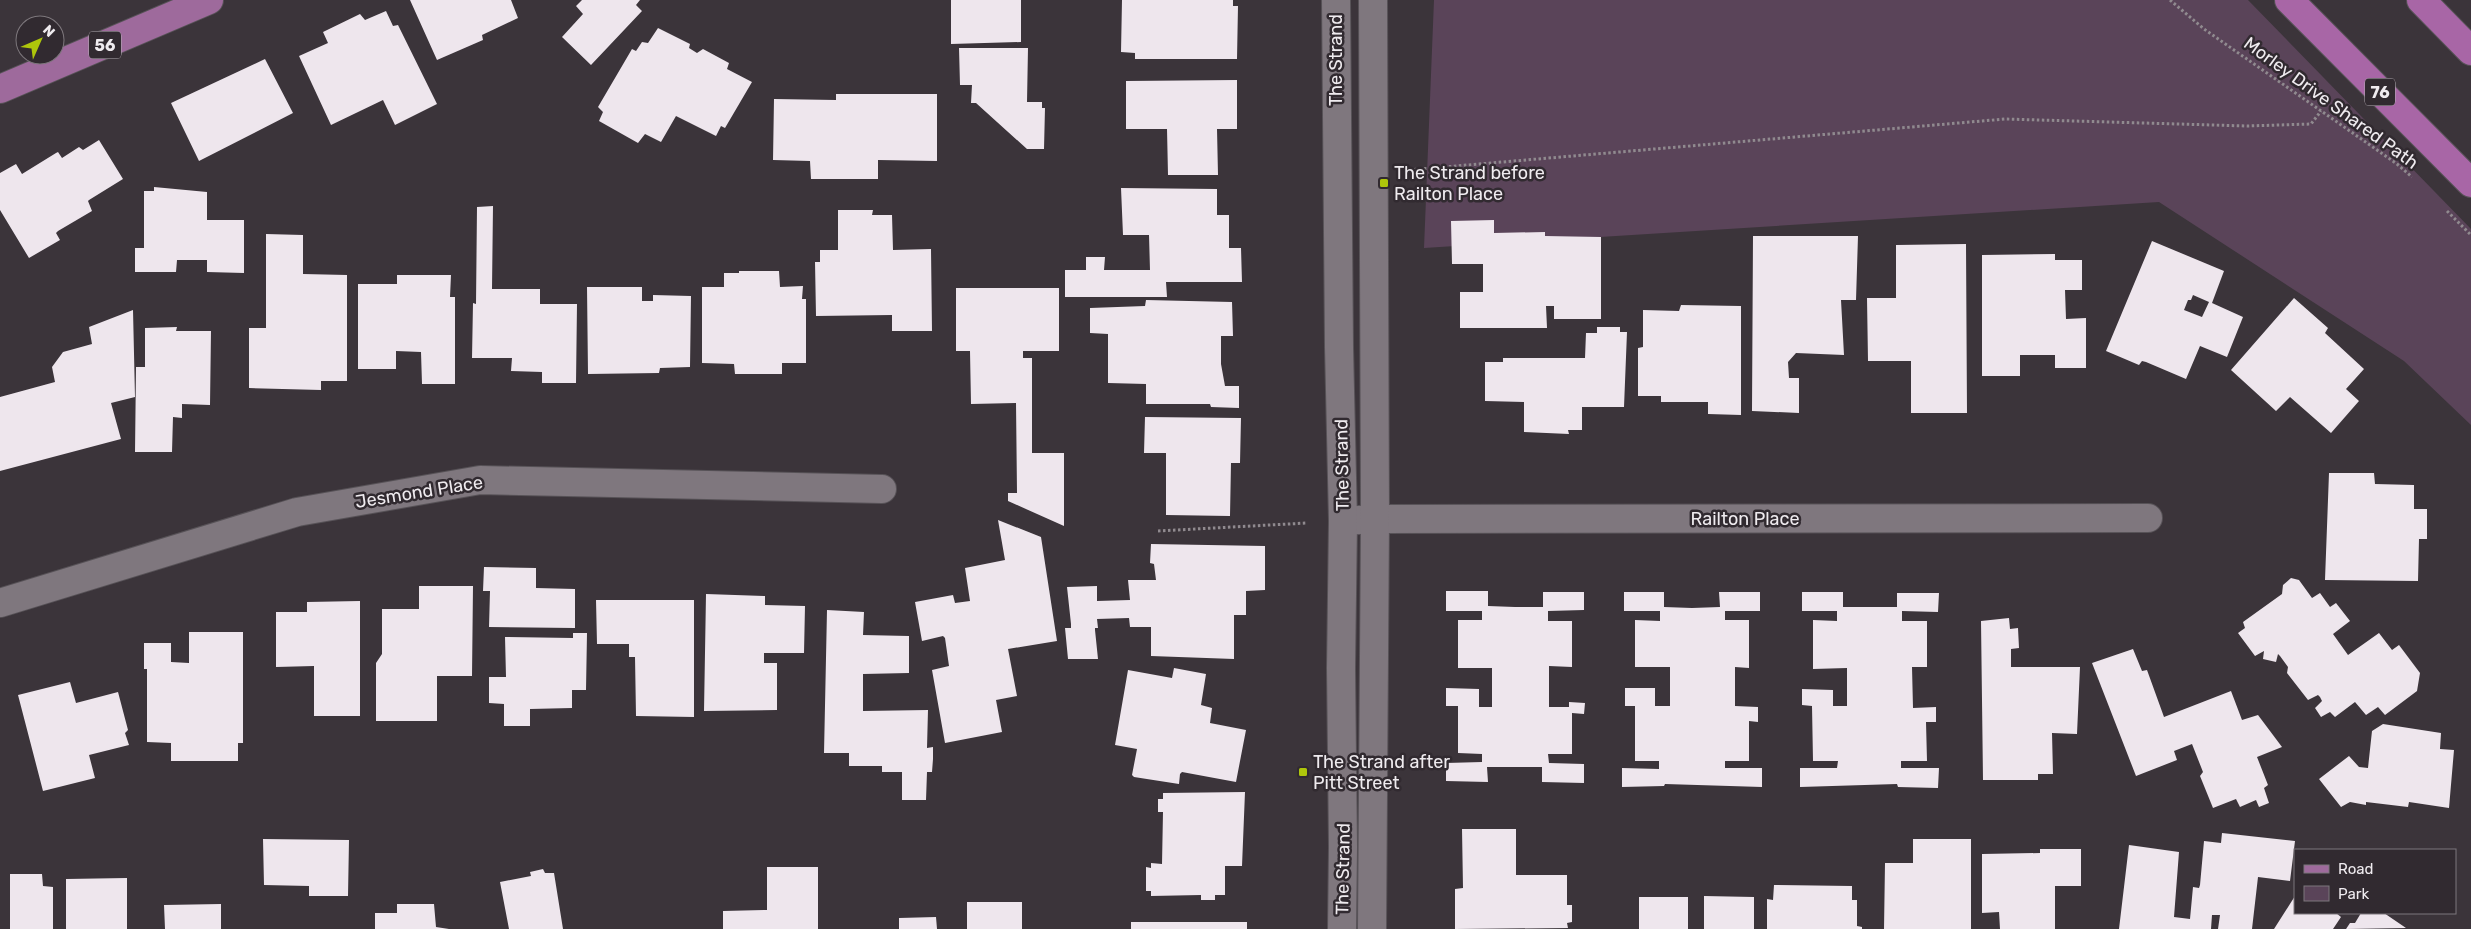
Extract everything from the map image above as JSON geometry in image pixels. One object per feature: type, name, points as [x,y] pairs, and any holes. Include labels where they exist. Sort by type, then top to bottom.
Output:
[{"type":"highway","name":"76","points":[[2289,0],[2471,184]]},
{"type":"highway","points":[[2421,0],[2471,51]]},
{"type":"main road","name":"56","points":[[0,90],[209,0]]},
{"type":"street","name":"The Strand","points":[[1336,0],[1339,348],[1343,521],[1341,668],[1344,847],[1342,929]]},
{"type":"street","name":"The Strand","points":[[1372,929],[1375,519],[1373,0]]},
{"type":"street","name":"Jesmond Place","points":[[0,603],[297,512],[480,480],[882,488]]},
{"type":"street","name":"Railton Place","points":[[1343,521],[1375,519],[2148,518]]},
{"type":"path","name":"Morley Drive Shared Path","points":[[2170,0],[2204,29],[2397,164],[2418,182]]},
{"type":"path","points":[[1374,173],[2005,119],[2247,126],[2311,124],[2321,111]]},
{"type":"path","points":[[2444,209],[2471,236]]},
{"type":"path","points":[[1158,531],[1343,521]]},
{"type":"green space","points":[[1434,0],[2248,0],[2471,229],[2471,425],[2404,361],[2159,202],[1424,248]]},
{"type":"building","points":[[410,0],[511,0],[518,18],[482,35],[483,40],[437,60]]},
{"type":"building","points":[[582,0],[640,0],[636,5],[642,11],[591,65],[562,37],[583,14],[576,6]]},
{"type":"building","points":[[951,0],[1021,0],[1021,42],[951,44]]},
{"type":"building","points":[[1122,0],[1233,0],[1233,6],[1238,6],[1237,59],[1135,59],[1135,53],[1121,52]]},
{"type":"building","points":[[386,11],[393,26],[398,25],[437,104],[395,125],[383,100],[331,125],[299,56],[328,43],[323,32],[360,14],[365,20]]},
{"type":"building","points":[[658,28],[690,44],[689,48],[697,53],[703,49],[729,63],[727,69],[752,82],[725,128],[721,126],[716,136],[676,116],[661,142],[645,134],[638,143],[599,121],[603,112],[598,107],[632,49],[636,51],[642,42],[648,43]]},
{"type":"building","points":[[959,48],[1028,48],[1027,102],[1042,102],[1042,108],[1045,108],[1044,149],[1027,149],[976,103],[971,103],[972,85],[960,85]]},
{"type":"building","points":[[265,59],[293,113],[199,161],[171,103]]},
{"type":"building","points":[[1237,80],[1237,129],[1217,129],[1218,175],[1168,175],[1167,129],[1126,129],[1126,81]]},
{"type":"building","points":[[836,94],[937,94],[937,161],[878,160],[878,179],[811,179],[810,161],[773,160],[774,99],[836,100]]},
{"type":"building","points":[[99,140],[123,179],[89,200],[92,211],[58,231],[56,233],[60,240],[29,258],[0,210],[0,173],[16,164],[22,174],[58,152],[62,158],[79,147],[83,150]]},
{"type":"building","points":[[154,187],[207,192],[207,220],[244,220],[244,273],[207,272],[207,260],[177,260],[176,272],[135,272],[135,248],[144,248],[144,191],[154,191]]},
{"type":"building","points":[[1121,188],[1217,189],[1217,215],[1229,215],[1229,248],[1241,248],[1242,282],[1166,282],[1167,297],[1065,297],[1065,270],[1086,270],[1086,257],[1105,257],[1104,270],[1150,270],[1149,235],[1123,235]]},
{"type":"building","points":[[493,206],[492,289],[540,289],[540,304],[577,304],[576,383],[542,383],[542,372],[511,371],[512,358],[472,358],[473,303],[476,304],[477,207]]},
{"type":"building","points":[[838,210],[873,210],[872,215],[892,215],[893,250],[931,249],[932,331],[892,331],[892,315],[816,316],[815,262],[820,262],[820,250],[838,250]]},
{"type":"building","points":[[1494,220],[1494,233],[1545,232],[1545,236],[1601,237],[1601,319],[1554,319],[1554,306],[1546,306],[1547,328],[1460,328],[1460,292],[1483,292],[1483,264],[1452,264],[1451,221]]},
{"type":"building","points":[[266,234],[303,235],[303,274],[347,275],[347,381],[321,381],[321,390],[249,388],[249,328],[266,328]]},
{"type":"building","points":[[1753,236],[1858,236],[1856,300],[1841,300],[1844,355],[1796,353],[1788,362],[1789,378],[1799,378],[1799,413],[1752,411]]},
{"type":"building","points":[[2152,241],[2224,271],[2212,303],[2243,317],[2227,357],[2200,346],[2186,379],[2146,362],[2142,361],[2139,365],[2106,351]],"holes":[[[2193,295],[2209,302],[2202,317],[2184,310],[2188,300],[2191,300]]]},
{"type":"building","points":[[1966,244],[1967,413],[1911,413],[1911,361],[1868,361],[1867,298],[1896,298],[1896,245]]},
{"type":"building","points":[[2055,254],[2055,260],[2082,260],[2082,290],[2065,290],[2066,319],[2086,318],[2086,368],[2055,368],[2055,355],[2020,355],[2020,376],[1982,376],[1982,255]]},
{"type":"building","points":[[739,271],[779,271],[780,287],[803,286],[802,299],[806,299],[806,363],[782,363],[782,374],[735,374],[734,364],[702,363],[702,287],[724,287],[724,273],[739,273]]},
{"type":"building","points":[[397,275],[451,275],[450,297],[455,297],[455,384],[422,384],[421,352],[396,351],[396,369],[358,369],[358,284],[397,284]]},
{"type":"building","points":[[587,287],[642,287],[642,301],[653,301],[653,295],[691,296],[690,367],[660,368],[659,373],[588,374]]},
{"type":"building","points":[[956,288],[1059,288],[1059,351],[1023,351],[1023,358],[1032,358],[1032,453],[1064,453],[1064,526],[1008,501],[1008,493],[1017,493],[1016,403],[971,404],[970,351],[956,351]]},
{"type":"building","points":[[2294,298],[2328,328],[2325,333],[2364,369],[2346,389],[2359,401],[2331,433],[2290,397],[2276,411],[2231,370]]},
{"type":"building","points":[[1146,300],[1232,302],[1233,336],[1221,336],[1221,364],[1225,386],[1239,386],[1239,408],[1211,407],[1210,404],[1146,404],[1146,384],[1108,383],[1108,334],[1090,333],[1090,308],[1145,306]]},
{"type":"building","points":[[1681,305],[1741,306],[1741,415],[1708,414],[1708,402],[1661,402],[1661,396],[1638,396],[1638,348],[1643,347],[1643,310],[1679,311]]},
{"type":"building","points":[[133,310],[135,397],[111,403],[121,439],[0,471],[0,397],[55,382],[52,367],[63,352],[92,344],[89,327]]},
{"type":"building","points":[[177,327],[176,331],[211,331],[210,405],[182,404],[182,418],[173,417],[172,452],[135,452],[136,367],[145,367],[145,328]]},
{"type":"building","points":[[1597,327],[1620,327],[1620,332],[1627,332],[1624,407],[1582,407],[1582,430],[1568,430],[1569,434],[1524,432],[1524,402],[1485,401],[1485,362],[1503,362],[1503,358],[1585,358],[1586,333],[1597,333]]},
{"type":"building","points":[[1145,417],[1241,418],[1240,463],[1231,463],[1230,516],[1166,515],[1166,453],[1144,453]]},
{"type":"building","points":[[2329,473],[2374,473],[2375,484],[2414,485],[2414,509],[2427,509],[2427,539],[2419,539],[2418,581],[2325,580]]},
{"type":"building","points":[[998,520],[1041,537],[1057,641],[1008,649],[1017,696],[996,700],[1002,732],[945,743],[932,670],[949,666],[945,638],[943,636],[922,641],[915,602],[953,595],[955,603],[970,601],[965,568],[1005,560]]},
{"type":"building","points":[[1151,544],[1265,546],[1265,590],[1246,591],[1246,615],[1234,615],[1234,659],[1151,656],[1151,627],[1130,627],[1129,618],[1097,619],[1098,628],[1095,628],[1095,630],[1098,659],[1068,659],[1065,628],[1071,628],[1071,624],[1067,587],[1097,586],[1097,601],[1130,600],[1128,580],[1156,580],[1154,564],[1150,563]]},
{"type":"building","points":[[484,567],[536,568],[536,588],[575,589],[575,628],[489,627],[490,591],[483,591]]},
{"type":"building","points":[[2291,578],[2299,580],[2312,598],[2320,593],[2330,607],[2336,603],[2350,621],[2333,634],[2348,655],[2379,633],[2392,650],[2399,645],[2420,673],[2417,691],[2385,715],[2378,707],[2366,715],[2355,702],[2335,717],[2330,712],[2321,717],[2315,708],[2322,701],[2320,697],[2318,695],[2308,700],[2287,673],[2288,667],[2280,656],[2278,654],[2276,662],[2263,659],[2264,651],[2255,656],[2238,633],[2245,628],[2243,622],[2282,594],[2283,585]]},
{"type":"building","points":[[419,586],[473,586],[472,676],[437,676],[437,721],[376,721],[376,663],[382,654],[382,609],[419,609]]},
{"type":"building","points":[[1446,591],[1488,591],[1488,606],[1515,607],[1543,607],[1543,592],[1584,592],[1584,610],[1548,611],[1548,621],[1572,621],[1572,667],[1549,666],[1549,707],[1569,707],[1569,702],[1585,703],[1584,714],[1572,713],[1572,754],[1548,754],[1549,763],[1584,764],[1584,783],[1542,782],[1542,767],[1487,767],[1488,782],[1446,781],[1446,763],[1482,762],[1482,754],[1458,753],[1458,706],[1446,706],[1446,688],[1479,689],[1479,707],[1492,707],[1492,668],[1458,668],[1458,620],[1482,620],[1482,611],[1446,611]]},
{"type":"building","points":[[1624,592],[1664,592],[1664,607],[1692,608],[1720,607],[1719,592],[1760,592],[1760,611],[1725,611],[1725,620],[1749,620],[1749,668],[1735,667],[1735,706],[1758,707],[1758,722],[1749,721],[1749,761],[1725,761],[1725,768],[1762,768],[1762,787],[1665,784],[1664,786],[1622,787],[1622,768],[1659,769],[1659,761],[1635,761],[1635,706],[1625,706],[1625,688],[1655,688],[1655,706],[1670,706],[1670,667],[1635,667],[1635,620],[1660,621],[1660,611],[1624,611]]},
{"type":"building","points":[[1802,592],[1843,592],[1843,607],[1897,607],[1897,593],[1939,593],[1938,612],[1902,611],[1902,621],[1927,621],[1927,667],[1912,667],[1913,708],[1936,707],[1936,722],[1926,722],[1927,761],[1901,761],[1901,768],[1939,768],[1938,788],[1898,787],[1897,784],[1800,787],[1800,768],[1837,768],[1838,761],[1813,761],[1812,706],[1802,705],[1802,689],[1833,690],[1833,706],[1847,706],[1847,668],[1813,669],[1813,620],[1837,621],[1837,611],[1802,611]]},
{"type":"building","points":[[706,594],[765,596],[765,605],[805,606],[804,653],[764,653],[764,663],[777,663],[777,710],[704,711]]},
{"type":"building","points":[[596,600],[694,600],[694,717],[636,716],[635,657],[629,657],[629,644],[597,644]]},
{"type":"building","points":[[360,601],[360,716],[314,716],[314,666],[276,667],[276,612],[307,612],[307,602]]},
{"type":"building","points":[[827,610],[864,612],[863,635],[909,636],[909,673],[863,674],[863,711],[928,710],[927,748],[933,747],[933,759],[932,772],[927,772],[926,800],[902,800],[902,772],[882,772],[882,766],[849,766],[849,753],[824,753]]},
{"type":"building","points":[[2009,618],[2010,629],[2018,628],[2019,648],[2011,649],[2011,667],[2080,667],[2077,734],[2052,733],[2053,774],[2038,774],[2038,780],[1983,780],[1981,621]]},
{"type":"building","points":[[189,632],[243,632],[243,743],[238,743],[238,761],[171,761],[171,743],[147,742],[147,669],[144,669],[144,643],[171,643],[171,662],[189,663]]},
{"type":"building","points":[[573,633],[587,633],[586,690],[572,690],[572,708],[530,709],[530,726],[504,726],[504,704],[489,703],[489,677],[506,677],[505,637],[573,638]]},
{"type":"building","points":[[2133,649],[2142,671],[2147,670],[2164,717],[2231,691],[2242,720],[2258,715],[2282,747],[2257,757],[2268,785],[2264,788],[2269,803],[2259,807],[2256,800],[2240,807],[2236,799],[2213,808],[2200,776],[2203,772],[2192,744],[2174,751],[2177,760],[2136,776],[2092,663]]},
{"type":"building","points":[[1174,668],[1206,674],[1201,705],[1212,708],[1210,723],[1246,730],[1236,782],[1182,772],[1179,784],[1134,777],[1132,775],[1137,749],[1115,745],[1128,670],[1172,678]]},
{"type":"building","points":[[70,682],[76,703],[118,692],[128,730],[125,733],[129,745],[89,755],[95,778],[43,791],[18,695]]},
{"type":"building","points":[[2383,724],[2441,733],[2440,749],[2454,750],[2449,808],[2409,802],[2408,807],[2366,802],[2366,805],[2350,802],[2341,807],[2319,779],[2349,756],[2359,767],[2368,768],[2372,731]]},
{"type":"building","points":[[1245,792],[1242,866],[1225,866],[1225,895],[1215,895],[1215,900],[1201,900],[1201,895],[1151,896],[1151,891],[1146,891],[1146,867],[1151,868],[1151,863],[1162,864],[1163,812],[1158,812],[1158,799],[1163,799],[1163,793]]},
{"type":"building","points":[[1462,829],[1516,829],[1516,875],[1567,875],[1567,905],[1572,905],[1572,922],[1567,923],[1568,928],[1455,929],[1455,889],[1463,888]]},
{"type":"building","points":[[2222,833],[2295,841],[2290,881],[2258,877],[2252,929],[2218,929],[2220,915],[2212,915],[2211,929],[2119,929],[2129,845],[2179,852],[2174,917],[2190,919],[2193,887],[2199,888],[2200,885],[2204,841],[2221,843]]},
{"type":"building","points":[[263,839],[349,840],[348,896],[309,896],[309,886],[264,885]]},
{"type":"building","points":[[1913,839],[1971,839],[1971,929],[1884,929],[1885,863],[1913,863]]},
{"type":"building","points":[[2040,849],[2081,849],[2081,886],[2055,886],[2055,929],[2000,929],[1999,912],[1982,913],[1982,854],[2040,853]]},
{"type":"building","points":[[767,867],[818,867],[818,929],[723,929],[723,911],[767,910]]},
{"type":"building","points":[[543,869],[545,873],[554,873],[563,929],[509,929],[500,882],[531,876],[530,872]]},
{"type":"building","points":[[10,874],[42,874],[43,886],[53,887],[53,929],[10,929]]},
{"type":"building","points":[[127,878],[127,929],[66,929],[66,879]]},
{"type":"building","points":[[1774,885],[1852,886],[1852,900],[1857,900],[1857,926],[1862,927],[1862,929],[1767,929],[1767,899],[1773,900]]},
{"type":"building","points":[[1704,896],[1754,897],[1754,929],[1704,929]]},
{"type":"building","points":[[1639,897],[1688,897],[1688,929],[1639,929]]},
{"type":"building","points":[[2294,898],[2294,914],[2337,914],[2341,917],[2333,929],[2274,929]]},
{"type":"building","points":[[967,902],[1022,902],[1022,929],[967,929]]},
{"type":"building","points":[[221,904],[221,929],[165,929],[164,905]]},
{"type":"building","points":[[397,904],[434,904],[436,927],[449,929],[375,929],[375,913],[397,913]]},
{"type":"building","points":[[2360,914],[2385,914],[2406,928],[2346,929],[2350,923],[2355,923]]},
{"type":"building","points":[[936,917],[937,929],[899,929],[899,918]]},
{"type":"building","points":[[1131,922],[1247,922],[1247,929],[1131,929]]},
{"type":"place","name":"The Strand before Railton Place","points":[[1384,183]]},
{"type":"place","name":"The Strand after Pitt Street","points":[[1303,772]]}]
